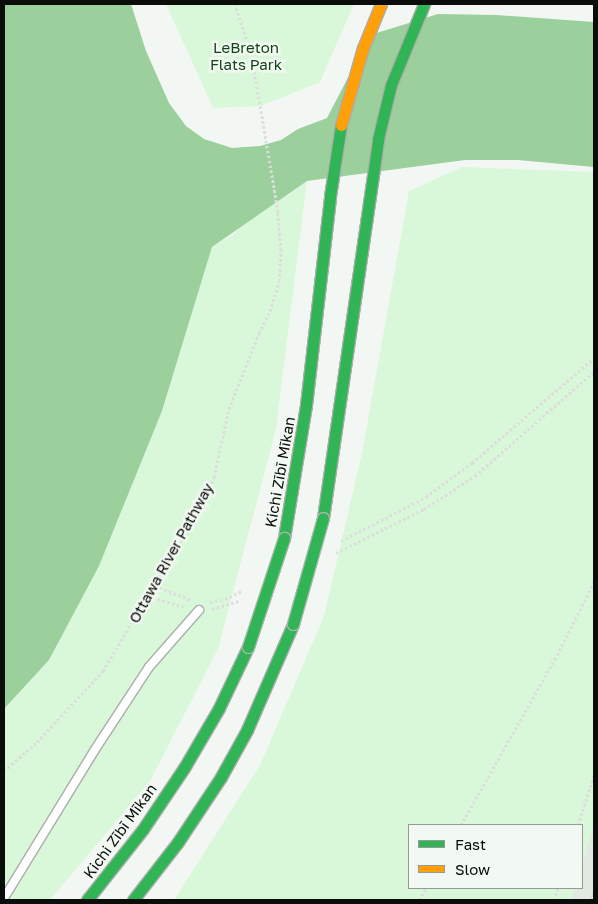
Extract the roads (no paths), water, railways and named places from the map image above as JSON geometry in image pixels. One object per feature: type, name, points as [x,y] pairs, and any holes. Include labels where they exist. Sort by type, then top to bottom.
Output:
[{"type":"highway","points":[[133,900],[178,842],[220,777],[247,730],[293,624],[323,518],[378,139],[391,85],[424,4]]},
{"type":"highway","name":"Kichi Zībī Mīkan","points":[[87,900],[144,829],[184,768],[219,708],[248,647],[284,538],[306,405],[330,196],[342,118],[351,84],[380,5]]},
{"type":"lane","points":[[4,898],[94,751],[149,667],[199,610]]},
{"type":"tram line","points":[[590,900],[594,887]]},
{"type":"park label","name":"LeBreton Flats Park","points":[[246,56]]}]
